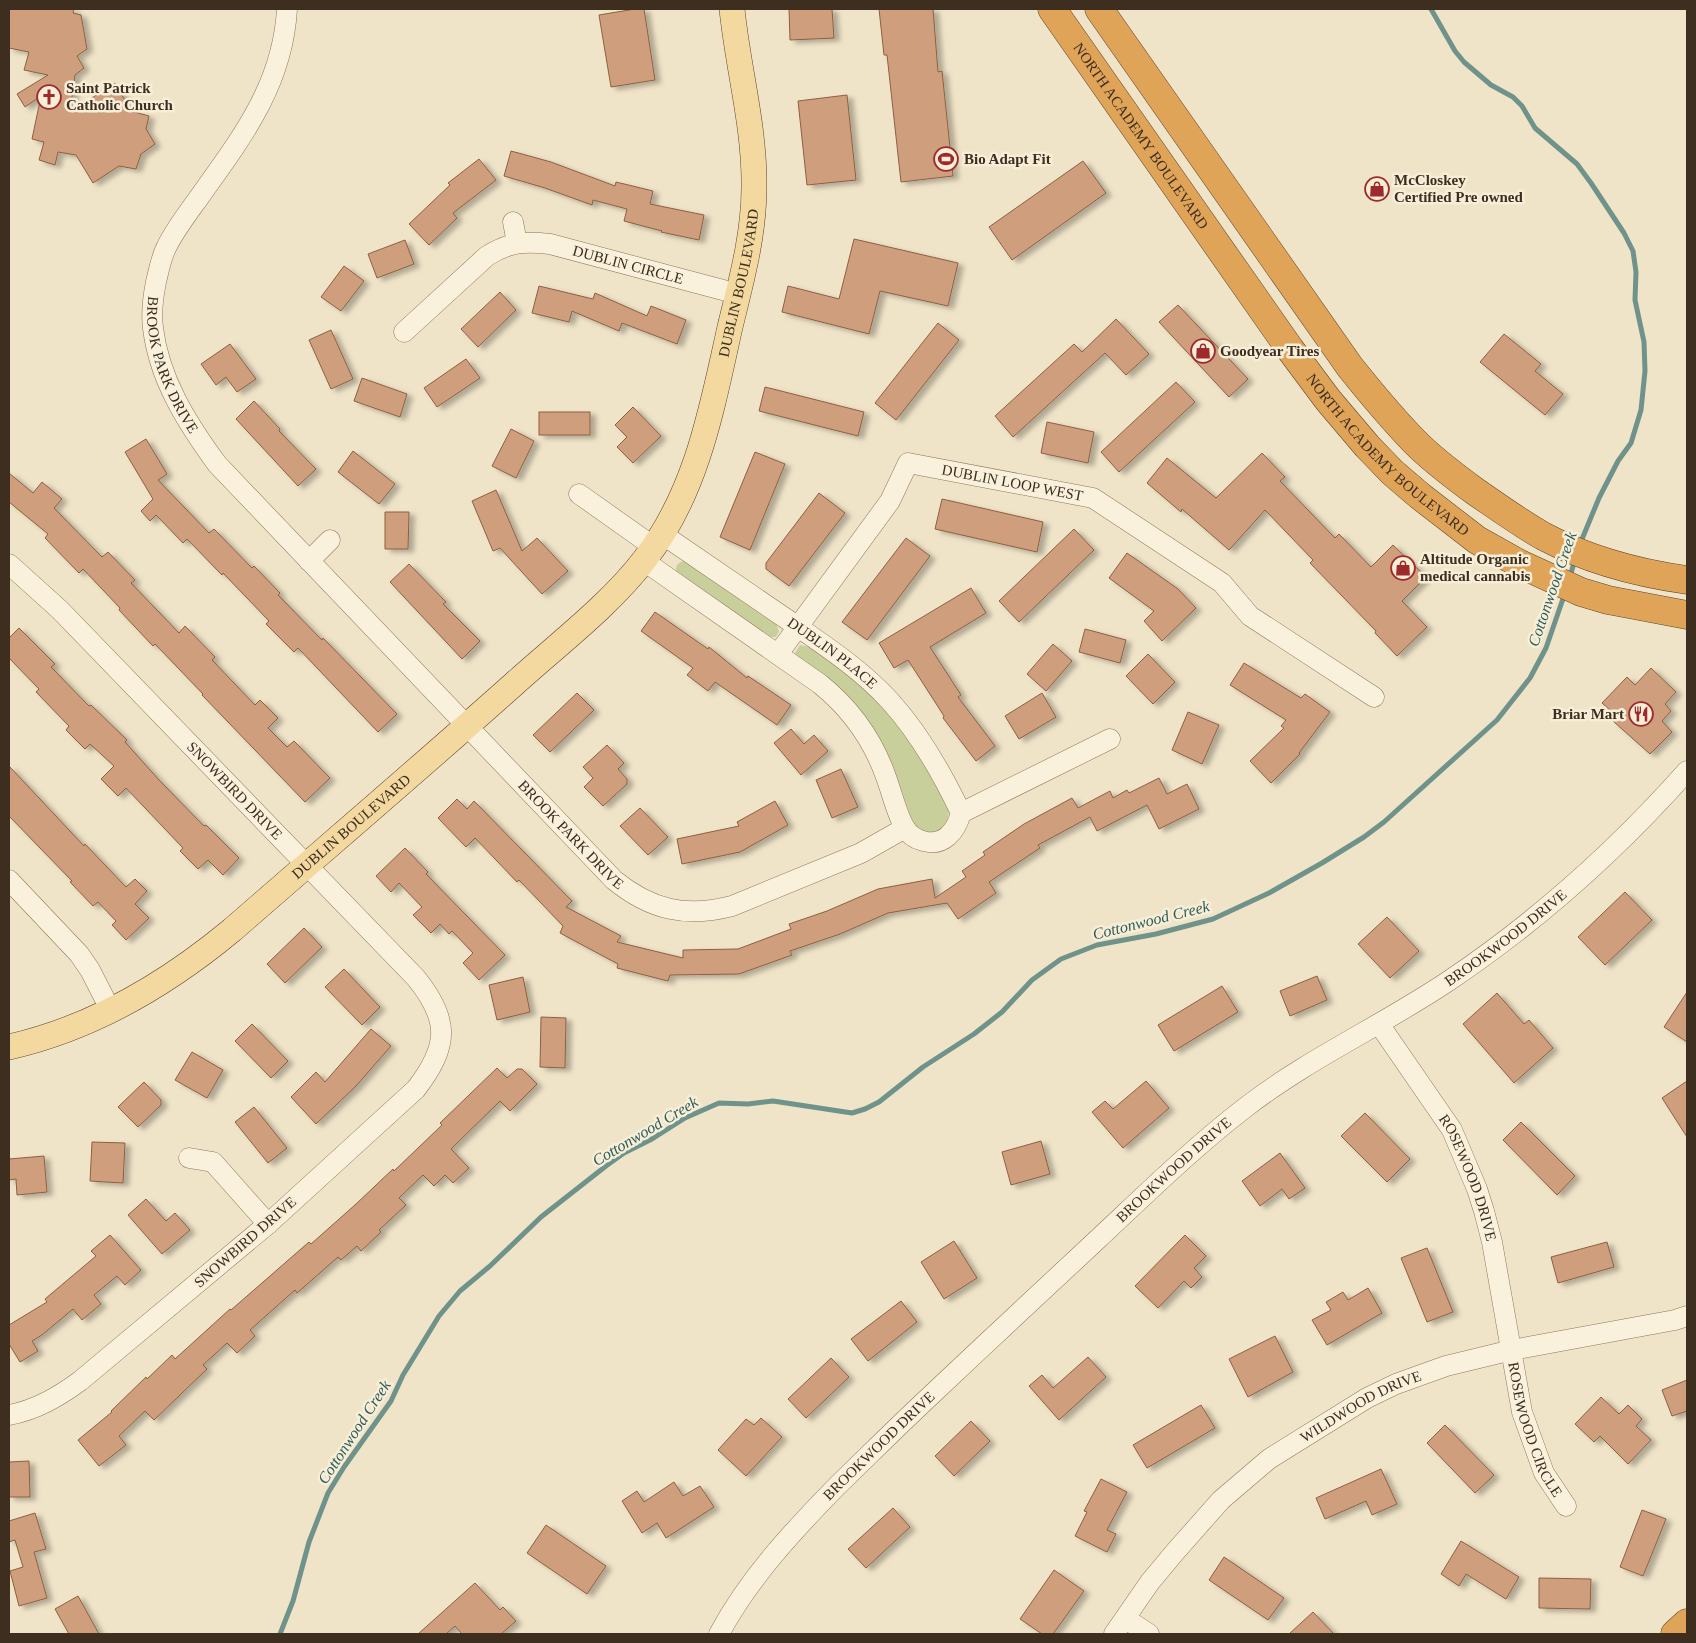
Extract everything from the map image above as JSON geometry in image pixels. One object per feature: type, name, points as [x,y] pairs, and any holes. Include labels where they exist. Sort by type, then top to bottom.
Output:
[{"type":"highway","name":"NORTH ACADEMY BOULEVARD","points":[[1052,9],[1290,349],[1328,400],[1392,472],[1477,540],[1520,564],[1581,592],[1608,600],[1687,615]]},
{"type":"highway","name":"NORTH ACADEMY BOULEVARD","points":[[1099,9],[1350,367],[1385,410],[1414,441],[1459,480],[1501,510],[1543,536],[1577,552],[1611,564],[1674,578]]},
{"type":"highway","points":[[1675,1634],[1687,1623]]},
{"type":"main road","name":"DUBLIN BOULEVARD","points":[[9,1047],[50,1036],[111,1011],[166,979],[200,956],[467,726],[594,612],[654,547],[679,504],[699,455],[738,294],[753,218],[754,170],[749,116],[732,9]]},
{"type":"street","name":"BROOK PARK DRIVE","points":[[288,9],[279,57],[264,99],[240,141],[178,227],[166,249],[158,271],[153,300],[152,326],[158,354],[173,394],[194,432],[217,464],[614,880],[628,892],[656,906],[678,911],[713,911],[732,906],[861,853],[904,828]]},
{"type":"street","points":[[513,222],[517,243]]},
{"type":"street","name":"DUBLIN CIRCLE","points":[[404,332],[487,256],[502,247],[517,243],[550,244],[738,294]]},
{"type":"street","name":"DUBLIN LOOP WEST","points":[[778,654],[890,501],[908,463],[1093,498],[1222,583],[1250,616],[1374,697]]},
{"type":"street","points":[[579,494],[654,547]]},
{"type":"street","points":[[309,561],[330,540]]},
{"type":"street","name":"DUBLIN PLACE","points":[[654,547],[798,627],[860,672],[891,702],[929,752],[961,813]]},
{"type":"street","name":"DUBLIN PLACE","points":[[654,547],[778,654],[833,695],[857,722],[878,758],[904,828]]},
{"type":"street","name":"SNOWBIRD DRIVE","points":[[9,564],[60,610],[416,978],[429,994],[448,1030],[430,1071],[416,1089],[268,1224],[80,1381],[59,1396],[37,1407],[9,1415]]},
{"type":"street","points":[[904,828],[919,840],[928,842],[941,841],[947,838],[955,829],[961,813],[1110,739]]},
{"type":"street","name":"BROOKWOOD DRIVE","points":[[719,1634],[741,1599],[794,1530],[888,1436],[1171,1169],[1247,1106],[1296,1074],[1448,982],[1505,941],[1543,910],[1614,846],[1687,771]]},
{"type":"street","points":[[9,880],[79,954],[90,970],[111,1011]]},
{"type":"street","name":"ROSEWOOD DRIVE","points":[[1378,1024],[1452,1130],[1466,1164],[1484,1211],[1492,1242],[1512,1350]]},
{"type":"street","points":[[189,1158],[213,1162],[268,1224]]},
{"type":"street","name":"WILDWOOD DRIVE","points":[[1120,1626],[1150,1582],[1221,1500],[1270,1459],[1340,1414],[1396,1384],[1446,1366],[1512,1350],[1675,1320],[1687,1316]]},
{"type":"street","name":"ROSEWOOD CIRCLE","points":[[1512,1350],[1522,1412],[1544,1473],[1566,1506]]},
{"type":"street","points":[[1120,1626],[1149,1634]]},
{"type":"green space","points":[[684,561],[776,624],[779,631],[776,637],[768,637],[677,573],[677,565]]},
{"type":"green space","points":[[800,645],[809,647],[852,677],[881,705],[919,752],[949,811],[947,825],[938,833],[922,832],[911,822],[892,766],[877,735],[797,657],[795,653]]},
{"type":"building","name":"Saint Patrick Catholic Church","points":[[9,9],[74,9],[73,13],[81,15],[87,49],[77,56],[84,68],[75,75],[70,112],[115,83],[131,111],[149,116],[146,129],[155,144],[141,154],[136,169],[119,166],[93,183],[76,155],[58,152],[55,165],[39,160],[44,142],[32,139],[41,96],[25,107],[17,94],[48,75],[24,70],[29,52],[9,48]]},
{"type":"building","points":[[644,9],[655,80],[611,87],[599,15]]},
{"type":"building","points":[[789,9],[832,9],[834,38],[790,40]]},
{"type":"building","points":[[879,9],[933,9],[938,72],[942,71],[953,176],[901,182],[887,55],[884,55]]},
{"type":"building","points":[[847,95],[856,180],[807,185],[798,101]]},
{"type":"building","points":[[511,151],[551,162],[615,186],[616,182],[653,191],[650,204],[704,215],[699,240],[661,232],[624,221],[627,209],[593,200],[592,205],[504,176]]},
{"type":"building","points":[[479,159],[496,180],[453,213],[457,218],[429,245],[409,224],[450,185],[448,183]]},
{"type":"building","points":[[1083,161],[1106,193],[1012,260],[989,227]]},
{"type":"building","points":[[854,239],[958,263],[948,306],[880,291],[869,334],[782,312],[788,286],[839,299]]},
{"type":"building","points":[[405,240],[414,264],[377,278],[368,254]]},
{"type":"building","points":[[344,266],[364,281],[341,311],[321,297]]},
{"type":"building","points":[[539,286],[593,299],[595,293],[647,316],[651,306],[686,320],[677,344],[622,323],[619,331],[572,311],[569,322],[532,313]]},
{"type":"building","points":[[500,292],[516,310],[478,347],[461,329]]},
{"type":"building","name":"Goodyear Tires","points":[[1178,305],[1248,379],[1229,397],[1159,322]]},
{"type":"building","points":[[1116,319],[1149,354],[1126,375],[1105,353],[1013,437],[995,416],[1074,344],[1082,352]]},
{"type":"building","points":[[938,323],[959,340],[896,420],[875,403]]},
{"type":"building","points":[[331,330],[353,379],[331,389],[309,340]]},
{"type":"building","points":[[1504,334],[1541,364],[1535,371],[1563,394],[1545,415],[1480,362]]},
{"type":"building","points":[[230,344],[256,379],[237,392],[226,377],[216,385],[201,364]]},
{"type":"building","points":[[466,359],[480,378],[437,407],[424,388]]},
{"type":"building","points":[[362,378],[407,394],[400,417],[354,401]]},
{"type":"building","points":[[1176,382],[1195,402],[1119,472],[1101,452]]},
{"type":"building","points":[[765,387],[864,412],[858,436],[759,411]]},
{"type":"building","points":[[254,401],[280,429],[279,431],[316,469],[298,486],[236,419]]},
{"type":"building","points":[[633,407],[661,436],[633,463],[617,447],[627,437],[615,425]]},
{"type":"building","points":[[539,412],[590,412],[590,435],[539,435]]},
{"type":"building","points":[[1047,422],[1094,432],[1088,463],[1041,453]]},
{"type":"building","points":[[511,429],[534,441],[516,478],[492,466]]},
{"type":"building","points":[[146,439],[167,474],[158,480],[209,533],[214,529],[252,568],[254,566],[280,593],[278,595],[397,714],[378,732],[298,648],[294,652],[266,624],[269,621],[187,539],[183,543],[156,515],[150,521],[141,511],[153,499],[125,452]]},
{"type":"building","points":[[353,451],[395,484],[379,504],[338,472]]},
{"type":"building","points":[[755,452],[785,464],[750,550],[720,537]]},
{"type":"building","points":[[1262,453],[1285,477],[1280,481],[1335,538],[1339,534],[1371,567],[1393,545],[1426,577],[1402,601],[1427,627],[1397,656],[1375,633],[1376,631],[1310,563],[1313,560],[1265,510],[1229,550],[1182,509],[1181,512],[1147,483],[1167,458],[1216,498]]},
{"type":"building","points":[[9,473],[33,493],[42,482],[62,499],[54,508],[102,557],[108,552],[135,580],[131,583],[179,633],[185,626],[215,657],[212,660],[255,705],[260,700],[278,718],[268,728],[287,747],[294,741],[330,778],[305,802],[155,644],[153,646],[83,569],[79,573],[45,538],[48,534],[9,502]]},
{"type":"building","points":[[496,490],[522,551],[537,538],[568,571],[542,594],[500,548],[493,551],[472,501]]},
{"type":"building","points":[[819,493],[845,513],[789,586],[766,569],[766,563]]},
{"type":"building","points":[[942,499],[1043,522],[1037,552],[935,529]]},
{"type":"building","points":[[385,512],[409,512],[408,549],[385,549]]},
{"type":"building","points":[[1074,529],[1094,550],[1019,622],[999,601]]},
{"type":"building","points":[[906,538],[930,556],[867,640],[842,622]]},
{"type":"building","points":[[1127,553],[1178,589],[1196,608],[1162,641],[1144,621],[1154,611],[1109,578]]},
{"type":"building","points":[[409,564],[446,602],[443,604],[480,641],[462,659],[390,582]]},
{"type":"building","points":[[971,588],[986,613],[930,647],[961,695],[958,697],[995,746],[976,761],[943,718],[944,716],[908,660],[894,668],[879,643]]},
{"type":"building","points":[[655,612],[708,649],[709,647],[747,678],[748,676],[791,705],[777,725],[715,682],[708,691],[687,675],[693,668],[641,631]]},
{"type":"building","points":[[19,628],[55,664],[51,667],[89,706],[91,705],[127,740],[125,742],[160,781],[204,826],[206,825],[239,858],[223,875],[208,860],[198,869],[180,851],[183,848],[126,788],[118,796],[101,779],[114,766],[90,744],[85,749],[66,730],[69,726],[36,692],[39,689],[9,658],[9,638]]},
{"type":"building","points":[[1085,629],[1126,640],[1120,663],[1079,652]]},
{"type":"building","points":[[1053,644],[1072,661],[1046,691],[1027,674]]},
{"type":"building","points":[[1148,654],[1175,682],[1153,704],[1126,676]]},
{"type":"building","points":[[1244,663],[1301,698],[1305,694],[1330,712],[1300,754],[1271,783],[1250,761],[1284,728],[1281,726],[1286,720],[1230,685]]},
{"type":"building","name":"Briar Mart","points":[[1651,668],[1676,692],[1665,704],[1671,711],[1662,721],[1672,732],[1650,754],[1613,721],[1618,717],[1602,703],[1627,677],[1635,685]]},
{"type":"building","points":[[577,693],[594,710],[550,752],[533,735]]},
{"type":"building","points":[[1042,693],[1056,717],[1019,739],[1005,716]]},
{"type":"building","points":[[1188,712],[1219,725],[1202,764],[1172,750]]},
{"type":"building","points":[[791,729],[804,744],[814,735],[828,751],[801,775],[774,743]]},
{"type":"building","points":[[607,745],[624,763],[618,769],[627,779],[627,784],[603,806],[584,787],[593,778],[583,767]]},
{"type":"building","points":[[9,766],[84,846],[85,844],[126,887],[135,879],[147,891],[135,904],[149,918],[126,940],[112,925],[116,921],[98,902],[93,906],[70,882],[72,881],[9,816]]},
{"type":"building","points":[[841,769],[858,807],[832,818],[816,780]]},
{"type":"building","points":[[1159,778],[1167,794],[1187,784],[1199,809],[1159,829],[1147,805],[1097,831],[1090,817],[1038,845],[1040,848],[989,882],[996,893],[958,919],[947,903],[888,913],[840,934],[790,951],[792,955],[739,974],[670,975],[668,981],[617,968],[618,964],[560,933],[563,926],[475,838],[466,847],[438,818],[457,799],[467,809],[474,801],[572,901],[566,907],[621,936],[617,942],[683,958],[683,950],[738,949],[791,929],[789,924],[827,911],[878,889],[932,879],[935,898],[966,877],[962,871],[985,855],[983,852],[1024,824],[1072,798],[1078,808],[1110,791],[1113,798],[1127,790],[1129,793]]},
{"type":"building","points":[[775,801],[788,825],[740,852],[682,864],[677,839],[739,826],[737,822]]},
{"type":"building","points":[[640,808],[668,837],[648,855],[620,826]]},
{"type":"building","points":[[405,848],[428,872],[426,874],[505,955],[479,980],[463,963],[473,953],[452,931],[449,934],[440,924],[431,933],[413,915],[422,907],[399,883],[391,892],[376,876]]},
{"type":"building","points":[[1625,892],[1652,920],[1605,965],[1578,937]]},
{"type":"building","points":[[1387,917],[1419,951],[1390,978],[1358,944]]},
{"type":"building","points":[[304,928],[322,947],[285,983],[267,964]]},
{"type":"building","points":[[344,969],[380,1007],[362,1025],[325,987]]},
{"type":"building","points":[[1317,976],[1327,1000],[1290,1016],[1280,991]]},
{"type":"building","points":[[523,977],[530,1012],[497,1020],[489,985]]},
{"type":"building","points":[[1222,986],[1238,1012],[1174,1051],[1158,1025]]},
{"type":"building","points":[[1687,992],[1687,1042],[1664,1027]]},
{"type":"building","points":[[1497,993],[1524,1024],[1529,1020],[1553,1048],[1514,1083],[1463,1024]]},
{"type":"building","points":[[541,1017],[566,1018],[565,1068],[540,1067]]},
{"type":"building","points":[[252,1024],[288,1061],[271,1078],[235,1041]]},
{"type":"building","points":[[371,1029],[391,1046],[356,1086],[316,1124],[291,1097],[316,1072],[325,1082]]},
{"type":"building","points":[[192,1052],[223,1070],[207,1098],[175,1080]]},
{"type":"building","points":[[497,1068],[507,1078],[517,1069],[522,1069],[537,1084],[510,1111],[500,1101],[451,1149],[469,1168],[453,1183],[445,1175],[434,1186],[423,1175],[399,1198],[406,1205],[379,1230],[381,1232],[361,1251],[357,1246],[341,1260],[338,1257],[297,1293],[295,1290],[250,1330],[255,1336],[237,1353],[227,1343],[203,1365],[207,1369],[154,1420],[145,1411],[119,1436],[126,1445],[99,1466],[78,1440],[112,1412],[146,1377],[147,1379],[172,1355],[175,1359],[309,1242],[311,1244],[393,1169],[394,1171]]},
{"type":"building","points":[[1146,1081],[1169,1108],[1123,1148],[1092,1112],[1105,1101],[1113,1109]]},
{"type":"building","points":[[1687,1081],[1687,1137],[1662,1098]]},
{"type":"building","points":[[144,1082],[161,1100],[161,1105],[138,1127],[118,1107]]},
{"type":"building","points":[[254,1107],[287,1148],[268,1163],[235,1122]]},
{"type":"building","points":[[1365,1113],[1410,1159],[1387,1182],[1341,1136]]},
{"type":"building","points":[[1521,1122],[1575,1176],[1557,1195],[1503,1140]]},
{"type":"building","points":[[1041,1141],[1050,1174],[1011,1185],[1002,1152]]},
{"type":"building","points":[[92,1142],[125,1143],[123,1183],[90,1181]]},
{"type":"building","points":[[1280,1153],[1305,1188],[1289,1199],[1282,1189],[1260,1206],[1242,1181]]},
{"type":"building","points":[[44,1156],[47,1192],[17,1195],[16,1179],[9,1180],[9,1159]]},
{"type":"building","points":[[146,1199],[166,1221],[175,1213],[190,1230],[162,1254],[128,1215]]},
{"type":"building","points":[[110,1235],[141,1270],[125,1285],[117,1276],[94,1295],[101,1304],[82,1320],[73,1309],[32,1341],[38,1351],[20,1362],[9,1344],[9,1325],[47,1302],[45,1299],[96,1256],[91,1251]]},
{"type":"building","points":[[1185,1235],[1206,1256],[1194,1268],[1202,1277],[1191,1288],[1184,1281],[1158,1308],[1135,1286]]},
{"type":"building","points":[[954,1241],[977,1278],[944,1299],[921,1262]]},
{"type":"building","points":[[1607,1242],[1614,1267],[1558,1283],[1551,1257]]},
{"type":"building","points":[[1427,1248],[1453,1312],[1427,1322],[1401,1258]]},
{"type":"building","points":[[1368,1288],[1382,1313],[1327,1345],[1312,1320],[1331,1310],[1326,1302],[1343,1292],[1348,1300]]},
{"type":"building","points":[[901,1301],[917,1322],[868,1361],[851,1339]]},
{"type":"building","points":[[1275,1336],[1293,1372],[1248,1397],[1229,1359]]},
{"type":"building","points":[[1088,1357],[1106,1377],[1059,1420],[1029,1386],[1042,1375],[1053,1388]]},
{"type":"building","points":[[831,1358],[849,1377],[806,1418],[788,1399]]},
{"type":"building","points":[[1687,1380],[1687,1411],[1672,1416],[1662,1390]]},
{"type":"building","points":[[1601,1397],[1619,1414],[1628,1405],[1642,1419],[1636,1426],[1651,1440],[1628,1464],[1600,1436],[1594,1442],[1575,1424]]},
{"type":"building","points":[[1201,1405],[1215,1428],[1147,1468],[1133,1445]]},
{"type":"building","points":[[761,1418],[782,1437],[746,1476],[718,1450],[746,1419],[754,1425]]},
{"type":"building","points":[[971,1421],[990,1441],[954,1476],[935,1456]]},
{"type":"building","points":[[1445,1425],[1494,1475],[1475,1493],[1427,1443]]},
{"type":"building","points":[[29,1461],[30,1497],[9,1497],[9,1462]]},
{"type":"building","points":[[1381,1469],[1397,1504],[1372,1515],[1366,1501],[1325,1519],[1316,1498]]},
{"type":"building","points":[[1101,1479],[1127,1492],[1107,1530],[1116,1534],[1107,1552],[1075,1536],[1087,1512],[1084,1511]]},
{"type":"building","points":[[674,1482],[683,1496],[700,1486],[714,1507],[666,1538],[657,1523],[642,1533],[622,1501],[637,1491],[644,1502]]},
{"type":"building","points":[[893,1508],[910,1527],[866,1568],[848,1549]]},
{"type":"building","points":[[1642,1510],[1666,1519],[1643,1576],[1620,1567]]},
{"type":"building","points":[[35,1513],[46,1549],[34,1552],[47,1598],[19,1606],[10,1571],[23,1567],[15,1540],[9,1542],[9,1521]]},
{"type":"building","points":[[546,1525],[606,1566],[587,1594],[527,1553]]},
{"type":"building","points":[[1461,1541],[1519,1577],[1506,1599],[1466,1574],[1459,1586],[1441,1574]]},
{"type":"building","points":[[1224,1557],[1284,1598],[1268,1620],[1209,1580]]},
{"type":"building","points":[[1054,1570],[1084,1591],[1053,1634],[1042,1634],[1020,1619]]},
{"type":"building","points":[[1539,1578],[1591,1579],[1590,1609],[1539,1608]]},
{"type":"building","points":[[475,1583],[500,1610],[503,1607],[516,1621],[501,1634],[462,1634],[455,1626],[446,1634],[418,1634]]},
{"type":"building","points":[[78,1596],[99,1634],[69,1634],[55,1609]]},
{"type":"building","points":[[1313,1612],[1334,1634],[1289,1634]]},
{"type":"waterway","name":"Cottonwood Creek","points":[[1431,9],[1455,51],[1464,62],[1491,85],[1513,97],[1522,106],[1535,128],[1577,164],[1624,233],[1633,251],[1636,272],[1635,300],[1644,342],[1645,371],[1641,410],[1631,443],[1618,461],[1599,498],[1580,544]]},
{"type":"waterway","name":"Cottonwood Creek","points":[[1570,577],[1575,559]]},
{"type":"waterway","name":"Cottonwood Creek","points":[[280,1634],[293,1601],[309,1542],[328,1493],[344,1467],[391,1401],[403,1375],[439,1316],[460,1291],[490,1266],[541,1217],[624,1153],[652,1139],[685,1118],[719,1103],[748,1104],[773,1101],[852,1113],[865,1109],[879,1102],[923,1067],[974,1034],[1002,1012],[1032,980],[1061,959],[1097,945],[1156,934],[1213,919],[1269,893],[1322,863],[1384,822],[1497,720],[1530,678],[1546,648],[1565,593]]},
{"type":"place","name":"Saint Patrick Catholic Church","points":[[49,97]]},
{"type":"place","name":"Bio Adapt Fit","points":[[946,159]]},
{"type":"place","name":"McCloskey Certified Pre owned","points":[[1377,189]]},
{"type":"place","name":"Goodyear Tires","points":[[1203,351]]},
{"type":"place","name":"Altitude Organic medical cannabis","points":[[1403,568]]},
{"type":"place","name":"Briar Mart","points":[[1641,714]]}]
